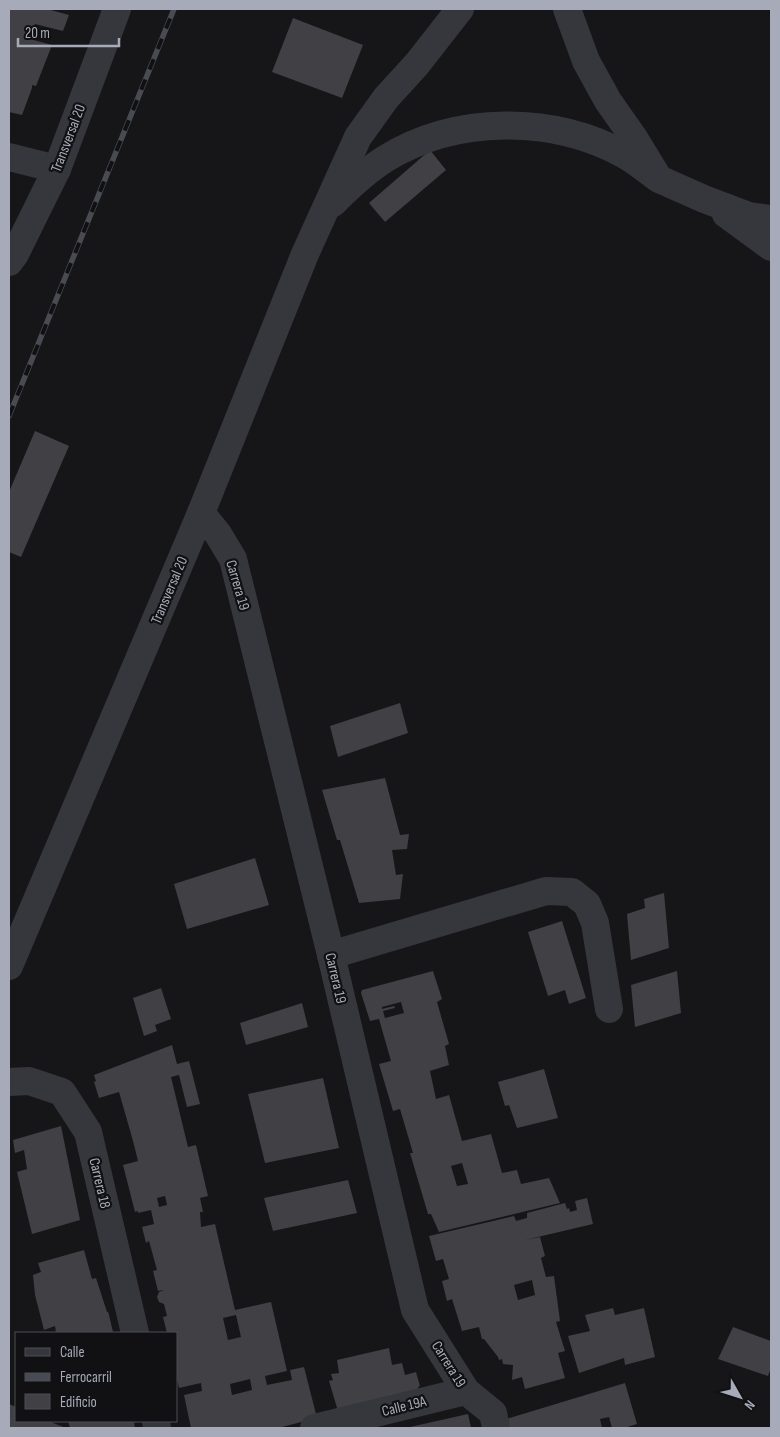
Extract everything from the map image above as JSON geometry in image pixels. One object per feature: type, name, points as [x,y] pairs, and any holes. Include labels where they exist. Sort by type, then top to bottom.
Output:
[{"type":"street","name":"Transversal 20","points":[[9,262],[15,254],[57,169],[117,9]]},
{"type":"street","name":"Transversal 20","points":[[9,966],[201,513],[304,254],[358,137],[370,118],[417,64],[460,9]]},
{"type":"street","points":[[567,9],[586,61],[608,101],[634,138],[659,179]]},
{"type":"street","name":"Transversal 20","points":[[323,212],[353,183],[386,159],[424,141],[464,129],[506,125],[547,128],[579,136],[625,155],[659,179],[704,199]]},
{"type":"street","points":[[9,157],[57,169]]},
{"type":"street","points":[[704,199],[749,216],[771,218]]},
{"type":"street","points":[[704,199],[771,247]]},
{"type":"street","name":"Carrera 19","points":[[201,513],[218,534],[233,559],[331,955],[415,1310],[466,1391],[493,1413],[496,1428]]},
{"type":"street","points":[[331,955],[546,892],[572,892],[587,904],[595,923],[609,1009]]},
{"type":"street","name":"Carrera 18","points":[[9,1082],[29,1081],[62,1092],[88,1132],[135,1332]]},
{"type":"street","name":"Calle 19A","points":[[314,1428],[466,1391]]},
{"type":"building","points":[[9,9],[47,9],[69,15],[63,31],[35,24],[30,39],[52,45],[36,86],[32,85],[22,115],[9,112]]},
{"type":"building","points":[[293,18],[363,45],[342,98],[272,72]]},
{"type":"building","points":[[430,150],[446,170],[385,222],[369,203]]},
{"type":"building","points":[[35,431],[69,446],[21,557],[9,552],[9,492]]},
{"type":"building","points":[[400,703],[408,733],[338,757],[330,726]]},
{"type":"building","points":[[385,778],[400,835],[409,834],[407,849],[392,850],[396,875],[403,874],[400,899],[359,903],[340,840],[337,840],[322,790]]},
{"type":"building","points":[[255,858],[269,905],[187,929],[174,884]]},
{"type":"building","points":[[664,893],[669,948],[631,960],[627,914],[645,908],[644,899]]},
{"type":"building","points":[[562,921],[586,998],[569,1004],[565,990],[548,996],[528,932]]},
{"type":"building","points":[[433,971],[442,999],[437,1002],[449,1044],[445,1046],[449,1065],[430,1071],[436,1099],[449,1095],[462,1141],[491,1134],[502,1173],[517,1170],[521,1184],[549,1178],[560,1203],[439,1232],[431,1214],[428,1214],[410,1153],[413,1153],[400,1109],[393,1111],[379,1064],[391,1061],[379,1019],[370,1021],[361,993],[362,990]],"holes":[[[401,1002],[404,1013],[385,1018],[383,1011],[395,1008],[394,1006],[382,1009],[382,1007]],[[462,1163],[468,1184],[457,1186],[451,1166]]]},
{"type":"building","points":[[677,971],[681,1013],[635,1027],[631,985]]},
{"type":"building","points":[[161,988],[171,1019],[155,1025],[157,1031],[144,1036],[133,998]]},
{"type":"building","points":[[302,1003],[308,1027],[246,1045],[240,1023]]},
{"type":"building","points":[[172,1045],[177,1064],[189,1061],[200,1104],[187,1107],[179,1075],[171,1077],[188,1147],[196,1145],[208,1196],[200,1198],[203,1212],[200,1212],[201,1227],[215,1224],[235,1310],[271,1302],[287,1371],[265,1376],[267,1385],[292,1380],[290,1370],[304,1367],[317,1418],[278,1428],[191,1428],[184,1395],[202,1391],[201,1383],[179,1388],[178,1332],[167,1332],[163,1317],[167,1316],[164,1304],[159,1302],[157,1297],[159,1292],[164,1290],[158,1291],[153,1271],[157,1270],[149,1241],[146,1243],[142,1227],[154,1224],[151,1210],[135,1212],[123,1165],[138,1161],[133,1141],[119,1092],[99,1098],[94,1082],[96,1081],[94,1075]],"holes":[[[165,1196],[167,1205],[159,1207],[157,1198]],[[236,1315],[241,1337],[228,1340],[223,1318]],[[250,1379],[252,1390],[232,1395],[230,1384]]]},
{"type":"building","points":[[544,1069],[558,1118],[517,1128],[509,1105],[505,1106],[498,1082]]},
{"type":"building","points":[[323,1078],[339,1148],[265,1163],[248,1094]]},
{"type":"building","points":[[61,1126],[80,1220],[32,1234],[17,1172],[27,1169],[24,1150],[15,1153],[13,1140]]},
{"type":"building","points":[[348,1180],[357,1213],[273,1231],[264,1198]]},
{"type":"building","points":[[587,1198],[593,1224],[525,1240],[540,1237],[545,1256],[541,1258],[546,1277],[554,1276],[560,1321],[556,1322],[565,1351],[558,1353],[565,1378],[525,1389],[522,1377],[512,1380],[513,1365],[503,1364],[502,1359],[499,1360],[484,1339],[482,1339],[479,1327],[462,1331],[452,1299],[447,1301],[442,1281],[449,1279],[443,1259],[436,1261],[429,1236],[514,1216],[516,1221],[527,1218],[527,1213],[565,1203],[570,1212],[577,1210],[575,1201]],"holes":[[[532,1280],[535,1295],[518,1300],[514,1285]]]},
{"type":"building","points":[[84,1250],[92,1279],[96,1278],[113,1332],[56,1332],[55,1326],[44,1330],[35,1295],[33,1275],[41,1272],[38,1263]]},
{"type":"building","points":[[613,1308],[615,1315],[644,1308],[655,1357],[625,1365],[624,1358],[579,1373],[568,1336],[590,1331],[585,1315]]},
{"type":"building","points":[[733,1327],[771,1341],[771,1368],[768,1376],[718,1359]]},
{"type":"building","points":[[389,1348],[392,1365],[402,1363],[405,1375],[416,1372],[420,1386],[418,1387],[419,1394],[338,1411],[329,1381],[333,1380],[331,1374],[339,1373],[337,1360]]},
{"type":"building","points":[[625,1383],[637,1424],[624,1428],[612,1428],[609,1417],[600,1419],[602,1428],[502,1428],[500,1421]]},
{"type":"building","points":[[9,1404],[15,1407],[15,1422],[51,1422],[66,1428],[9,1428]]},
{"type":"building","points":[[468,1414],[471,1428],[410,1428],[410,1427]]},
{"type":"building","points":[[68,1422],[136,1422],[134,1423],[135,1428],[70,1428]]},
{"type":"railway","points":[[9,416],[174,9]]}]
